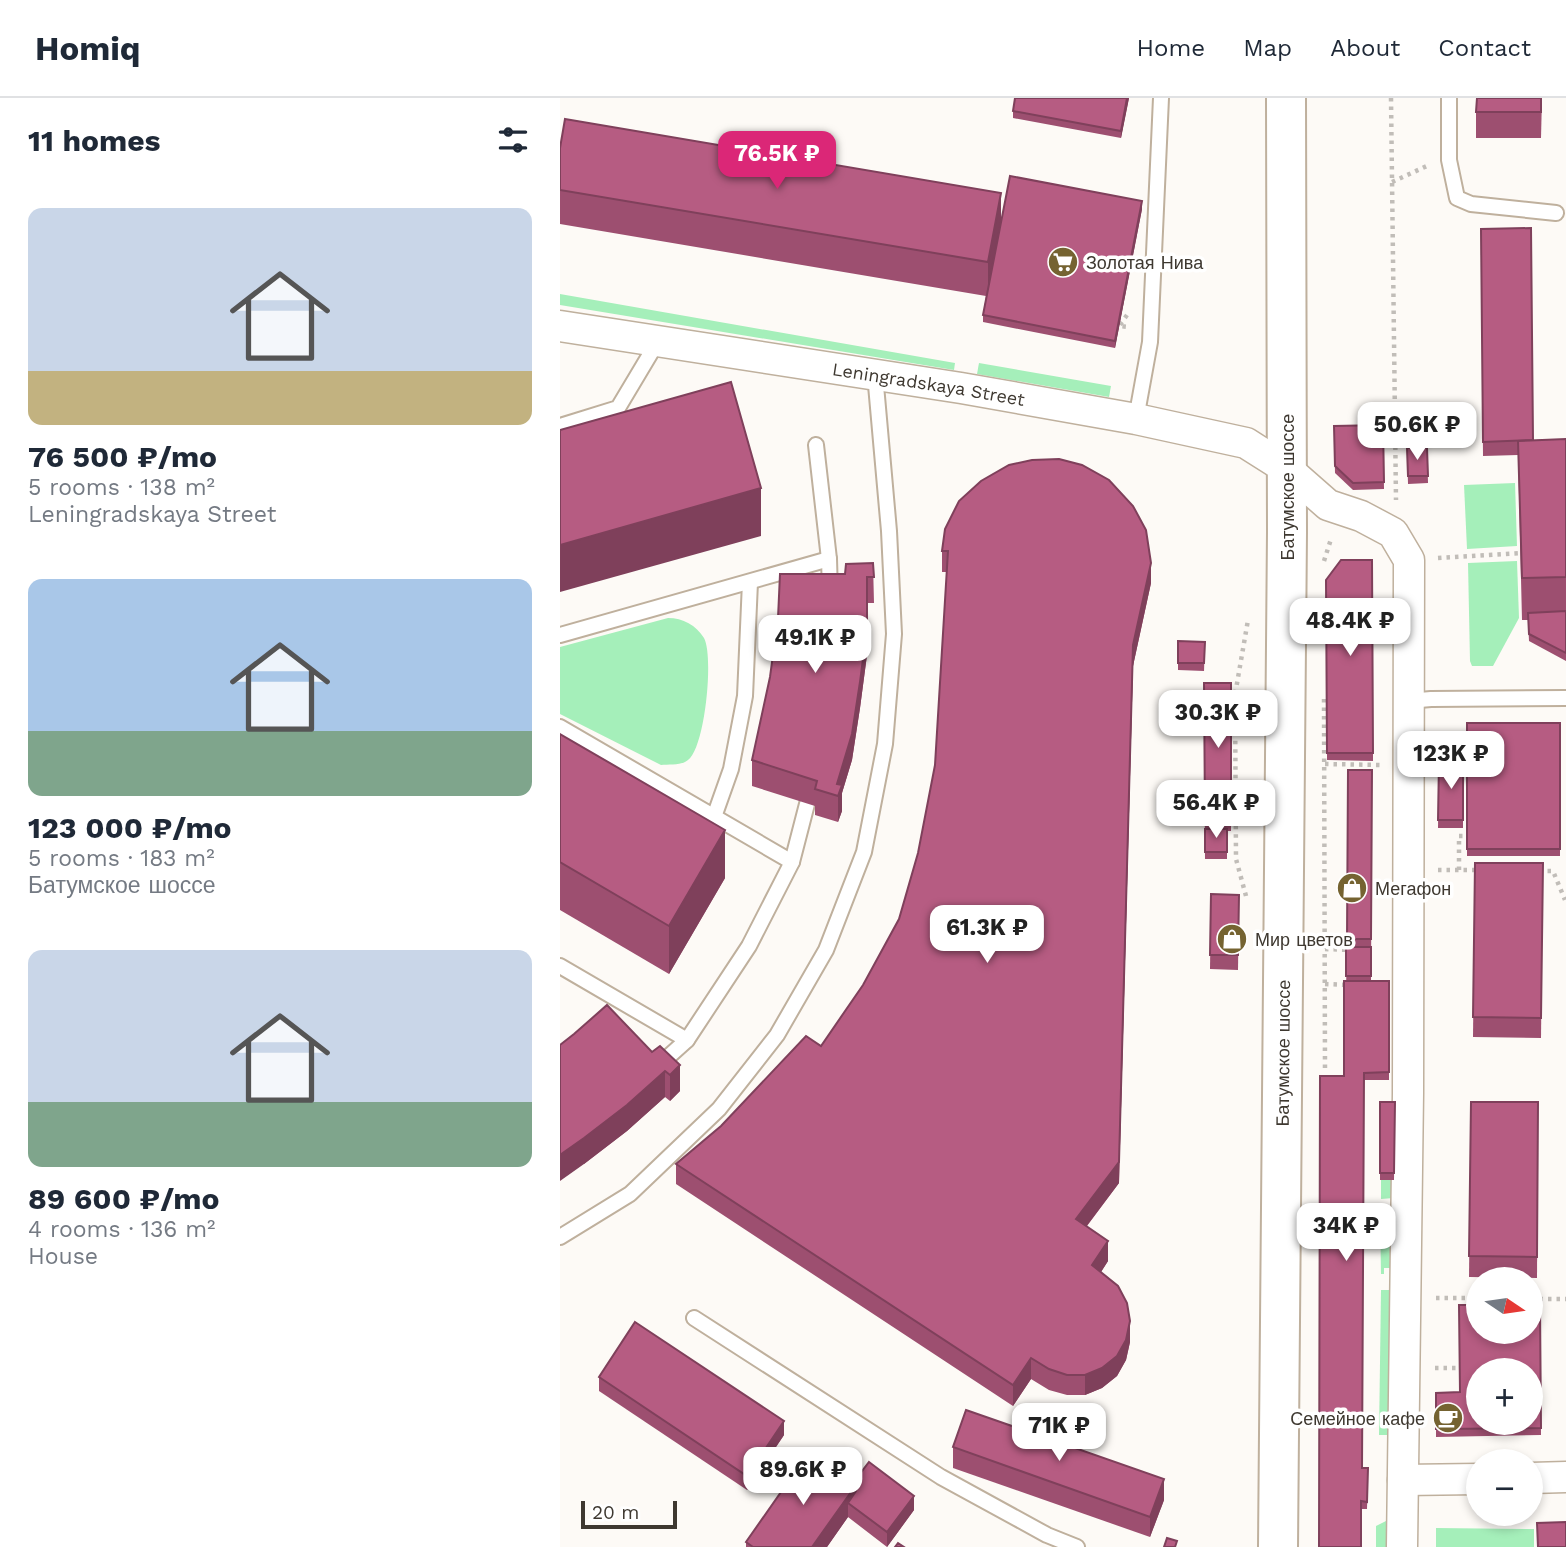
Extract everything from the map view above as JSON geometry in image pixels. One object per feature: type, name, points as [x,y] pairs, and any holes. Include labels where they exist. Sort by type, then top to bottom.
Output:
[{"type":"highway","name":"Батумское шоссе","points":[[1278,1547],[1287,469],[1286,98]]},
{"type":"street","name":"Leningradskaya Street","points":[[560,326],[875,374],[1136,419],[1245,443],[1287,469],[1328,505],[1361,516],[1394,533],[1409,560],[1408,1093],[1402,1547]]},
{"type":"street","points":[[1543,1478],[1566,1477]]},
{"type":"street","points":[[1403,1480],[1466,1479]]},
{"type":"lane","points":[[1136,419],[1150,342],[1161,98]]},
{"type":"lane","points":[[1449,98],[1449,160],[1457,198],[1471,204],[1556,213]]},
{"type":"lane","points":[[560,426],[618,408],[628,396],[658,341]]},
{"type":"lane","points":[[560,1237],[630,1194],[719,1109],[777,1035],[826,950],[864,852],[885,744],[894,634],[889,531],[875,374]]},
{"type":"lane","points":[[816,445],[829,559],[830,601]]},
{"type":"lane","points":[[560,635],[829,559]]},
{"type":"lane","points":[[714,817],[731,769],[745,696],[750,582]]},
{"type":"lane","points":[[1408,701],[1566,698]]},
{"type":"lane","points":[[560,727],[792,862]]},
{"type":"lane","points":[[649,1075],[687,1040],[749,946],[792,862],[807,804]]},
{"type":"lane","points":[[560,966],[687,1040]]},
{"type":"lane","points":[[694,1318],[941,1477],[1047,1535],[1077,1547]]},
{"type":"path","points":[[1391,98],[1396,509]]},
{"type":"path","points":[[1392,182],[1424,167],[1449,160]]},
{"type":"path","points":[[1437,558],[1521,553]]},
{"type":"path","points":[[1430,755],[1467,755]]},
{"type":"path","points":[[1325,1072],[1325,764],[1389,765]]},
{"type":"path","points":[[1460,870],[1459,836],[1467,836]]},
{"type":"path","points":[[1430,869],[1486,870]]},
{"type":"path","points":[[1526,870],[1553,871],[1564,900]]},
{"type":"path","points":[[1325,949],[1363,950]]},
{"type":"path","points":[[1325,984],[1352,985]]},
{"type":"path","points":[[1428,1298],[1466,1298]]},
{"type":"path","points":[[1544,1299],[1566,1299]]},
{"type":"path","points":[[1427,1368],[1459,1368]]},
{"type":"green space","points":[[560,294],[955,363],[954,370],[560,305]]},
{"type":"green space","points":[[979,363],[1111,386],[1109,397],[977,374]]},
{"type":"green space","points":[[1515,483],[1517,546],[1467,549],[1464,485]]},
{"type":"green space","points":[[1517,561],[1519,618],[1493,666],[1472,666],[1468,563]]},
{"type":"green space","points":[[668,618],[689,623],[704,638],[708,681],[703,721],[694,752],[682,763],[661,765],[560,714],[560,647]]},
{"type":"green space","points":[[1395,1103],[1394,1198],[1381,1199],[1381,1107]]},
{"type":"green space","points":[[1380,1212],[1394,1212],[1393,1268],[1384,1268],[1384,1274],[1381,1274]]},
{"type":"green space","points":[[1381,1290],[1393,1290],[1389,1435],[1379,1435]]},
{"type":"green space","points":[[1388,1520],[1388,1547],[1376,1547],[1376,1526]]},
{"type":"green space","points":[[1436,1528],[1534,1529],[1534,1547],[1436,1547]]},
{"type":"building","points":[[1015,98],[1127,98],[1121,131],[1013,111]]},
{"type":"building","points":[[1477,98],[1541,98],[1541,112],[1476,112]]},
{"type":"building","points":[[565,119],[1001,193],[988,262],[560,190],[560,148]]},
{"type":"building","name":"Золотая Нива","points":[[1010,176],[1142,201],[1115,341],[983,315]]},
{"type":"building","points":[[1531,228],[1533,440],[1483,442],[1481,229]]},
{"type":"building","points":[[731,382],[761,488],[560,545],[560,430]]},
{"type":"building","points":[[1383,425],[1384,482],[1353,483],[1335,466],[1334,426]]},
{"type":"building","points":[[1566,439],[1566,577],[1522,578],[1518,441]]},
{"type":"building","points":[[1407,448],[1427,448],[1428,476],[1408,476]]},
{"type":"building","points":[[1059,459],[1082,465],[1109,480],[1133,506],[1146,530],[1151,563],[1133,645],[1119,1162],[1076,1219],[1108,1241],[1092,1265],[1118,1286],[1127,1303],[1130,1321],[1126,1340],[1117,1356],[1102,1368],[1085,1375],[1067,1375],[1049,1369],[1031,1358],[1013,1385],[676,1164],[721,1126],[806,1036],[821,1046],[863,985],[899,919],[918,853],[935,765],[948,551],[942,551],[945,529],[959,501],[981,481],[1009,465],[1032,460]]},
{"type":"building","points":[[1341,560],[1372,560],[1373,753],[1327,753],[1326,580]]},
{"type":"building","points":[[873,563],[874,577],[867,577],[867,629],[860,682],[852,734],[837,784],[842,785],[838,796],[815,789],[817,781],[752,760],[770,677],[778,618],[780,574],[845,574],[846,564]]},
{"type":"building","points":[[1566,611],[1566,653],[1529,634],[1528,613]]},
{"type":"building","points":[[1178,641],[1205,642],[1204,663],[1178,663]]},
{"type":"building","points":[[1204,683],[1231,683],[1231,817],[1205,817]]},
{"type":"building","points":[[1467,723],[1560,723],[1560,849],[1467,849]]},
{"type":"building","points":[[560,734],[725,830],[669,926],[560,862]]},
{"type":"building","points":[[1439,761],[1463,761],[1463,820],[1438,820]]},
{"type":"building","points":[[1348,770],[1372,770],[1371,939],[1347,939]]},
{"type":"building","points":[[1205,829],[1227,829],[1227,852],[1205,852]]},
{"type":"building","points":[[1475,863],[1543,863],[1541,1018],[1473,1017]]},
{"type":"building","points":[[1211,894],[1239,895],[1238,955],[1210,955]]},
{"type":"building","points":[[1346,947],[1371,947],[1371,976],[1346,976]]},
{"type":"building","points":[[1344,981],[1389,981],[1389,1072],[1364,1073],[1362,1468],[1368,1468],[1367,1502],[1361,1501],[1361,1547],[1319,1547],[1320,1076],[1344,1076]]},
{"type":"building","points":[[607,1005],[652,1052],[660,1046],[680,1065],[670,1075],[665,1071],[627,1105],[560,1155],[560,1045]]},
{"type":"building","points":[[1380,1102],[1395,1102],[1394,1173],[1380,1173]]},
{"type":"building","points":[[1471,1102],[1538,1102],[1537,1257],[1469,1256]]},
{"type":"building","points":[[1459,1305],[1466,1305],[1466,1344],[1540,1344],[1540,1358],[1466,1358],[1466,1429],[1436,1429],[1436,1393],[1460,1392]]},
{"type":"building","points":[[635,1322],[784,1421],[747,1476],[599,1377]]},
{"type":"building","points":[[966,1410],[1164,1479],[1150,1517],[953,1447]]},
{"type":"building","points":[[809,1452],[856,1485],[812,1547],[753,1547],[746,1542]]},
{"type":"building","points":[[869,1462],[914,1496],[887,1532],[848,1503],[856,1491],[856,1485],[853,1483]]},
{"type":"building","points":[[1566,1522],[1566,1547],[1538,1547],[1537,1526],[1543,1526],[1543,1523]]},
{"type":"building","points":[[1167,1538],[1177,1541],[1175,1547],[1164,1547]]},
{"type":"place","name":"Золотая Нива","points":[[1063,262]]},
{"type":"place","name":"Мегафон","points":[[1352,888]]},
{"type":"place","name":"Мир цветов","points":[[1232,939]]},
{"type":"place","name":"Семейное кафе","points":[[1448,1418]]}]
